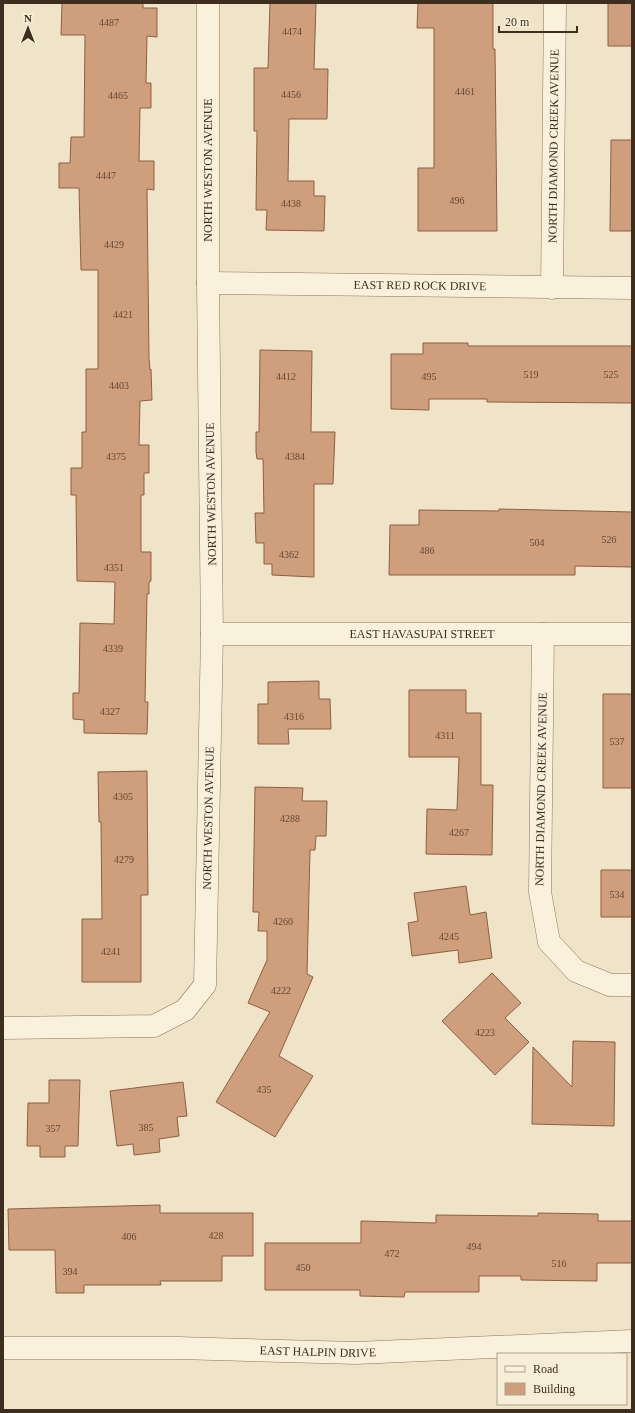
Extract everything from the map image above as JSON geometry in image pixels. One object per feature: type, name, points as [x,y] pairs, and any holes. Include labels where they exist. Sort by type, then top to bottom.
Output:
[{"type":"street","name":"NORTH WESTON AVENUE","points":[[3,1028],[154,1026],[185,1010],[205,985],[212,634],[208,283],[208,3]]},
{"type":"street","name":"NORTH DIAMOND CREEK AVENUE","points":[[552,288],[555,3]]},
{"type":"street","name":"EAST RED ROCK DRIVE","points":[[208,283],[632,288]]},
{"type":"street","name":"EAST HAVASUPAI STREET","points":[[212,634],[632,634]]},
{"type":"street","name":"NORTH DIAMOND CREEK AVENUE","points":[[543,634],[540,892],[550,942],[576,971],[610,985],[632,985]]},
{"type":"street","name":"EAST HALPIN DRIVE","points":[[3,1348],[178,1348],[356,1353],[632,1341]]},
{"type":"building","points":[[62,3],[143,3],[143,8],[157,8],[157,37],[147,36],[146,83],[151,83],[151,108],[140,108],[139,161],[154,161],[154,190],[147,189],[149,358],[150,370],[151,369],[152,400],[140,401],[139,445],[149,445],[149,473],[144,473],[144,495],[141,495],[141,552],[151,552],[151,581],[149,582],[149,594],[147,594],[145,702],[148,702],[147,734],[84,733],[84,720],[73,719],[73,693],[79,693],[80,623],[114,624],[115,582],[77,581],[76,495],[71,495],[71,468],[82,468],[82,432],[86,432],[86,369],[98,369],[98,270],[81,270],[79,188],[59,188],[59,163],[70,163],[71,137],[84,137],[85,35],[61,35]]},
{"type":"building","points":[[270,3],[316,3],[314,69],[328,69],[327,119],[289,119],[288,181],[314,181],[314,196],[325,196],[324,231],[266,230],[267,210],[256,210],[257,131],[254,131],[254,68],[268,68]]},
{"type":"building","points":[[418,3],[493,3],[497,231],[418,231],[418,168],[434,168],[434,28],[417,28]]},
{"type":"building","points":[[608,3],[632,3],[632,46],[608,46]]},
{"type":"building","points":[[611,140],[632,140],[632,231],[610,231]]},
{"type":"building","points":[[423,343],[468,343],[468,346],[632,346],[632,403],[487,402],[487,399],[429,399],[429,410],[391,409],[391,354],[423,354]]},
{"type":"building","points":[[260,350],[312,351],[311,432],[335,432],[333,484],[314,484],[314,577],[272,575],[272,564],[264,564],[264,543],[256,543],[255,513],[264,513],[263,459],[257,459],[256,452],[256,432],[259,432]]},
{"type":"building","points":[[499,509],[632,512],[632,567],[575,566],[575,575],[389,575],[390,525],[419,525],[419,510],[499,511]]},
{"type":"building","points":[[319,681],[319,699],[330,699],[331,729],[288,729],[289,744],[258,744],[258,704],[268,704],[268,682]]},
{"type":"building","points":[[409,690],[466,690],[466,713],[481,713],[481,785],[493,785],[492,855],[426,854],[427,809],[457,810],[459,757],[409,757]]},
{"type":"building","points":[[603,694],[632,694],[632,788],[603,788]]},
{"type":"building","points":[[147,771],[148,895],[141,895],[141,982],[82,982],[82,919],[102,919],[101,822],[99,822],[98,772]]},
{"type":"building","points":[[255,787],[303,788],[302,801],[327,801],[326,836],[316,836],[315,850],[310,850],[307,974],[313,977],[279,1056],[313,1076],[275,1137],[216,1102],[270,1012],[248,1003],[267,960],[267,931],[258,931],[259,912],[253,912]]},
{"type":"building","points":[[601,870],[632,870],[632,917],[601,917]]},
{"type":"building","points":[[466,886],[470,915],[486,912],[492,958],[459,963],[458,950],[412,956],[408,923],[418,921],[414,893]]},
{"type":"building","points":[[492,973],[521,1003],[505,1018],[529,1042],[495,1075],[442,1021]]},
{"type":"building","points":[[573,1041],[615,1042],[614,1126],[532,1124],[533,1047],[572,1087]]},
{"type":"building","points":[[49,1080],[80,1080],[78,1146],[65,1146],[65,1157],[40,1157],[40,1146],[27,1146],[28,1103],[49,1103]]},
{"type":"building","points":[[183,1082],[187,1116],[177,1117],[179,1136],[159,1139],[160,1152],[134,1155],[133,1144],[117,1146],[110,1091]]},
{"type":"building","points":[[160,1205],[160,1213],[253,1213],[253,1256],[222,1256],[222,1281],[160,1281],[161,1285],[84,1285],[84,1293],[56,1293],[55,1250],[9,1250],[8,1209]]},
{"type":"building","points":[[538,1213],[598,1214],[598,1221],[632,1221],[632,1263],[597,1263],[597,1281],[521,1280],[521,1276],[479,1276],[479,1292],[405,1292],[404,1297],[360,1296],[360,1290],[265,1290],[265,1243],[361,1243],[361,1221],[436,1223],[436,1215],[538,1216]]}]
